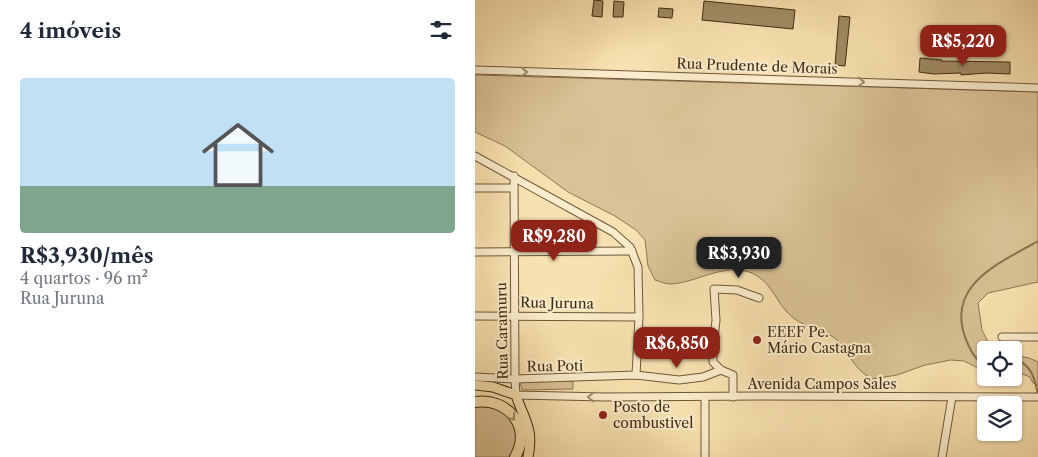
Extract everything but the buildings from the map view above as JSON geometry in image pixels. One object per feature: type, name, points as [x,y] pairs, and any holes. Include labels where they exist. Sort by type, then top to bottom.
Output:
[{"type":"highway","points":[[475,402],[485,400],[498,403],[511,413],[518,425],[520,434],[519,450],[515,457]]},
{"type":"main road","points":[[475,386],[493,387],[516,395],[529,428],[530,443],[528,457]]},
{"type":"street","name":"Rua Prudente de Morais","points":[[475,70],[1038,88]]},
{"type":"street","points":[[475,156],[613,232],[633,251],[638,267],[639,280],[636,375]]},
{"type":"street","name":"Rua Caramuru","points":[[514,176],[513,252],[516,395]]},
{"type":"street","points":[[475,188],[513,188]]},
{"type":"street","points":[[475,252],[633,251]]},
{"type":"street","points":[[733,397],[733,375],[714,365],[716,320],[714,289],[737,290],[759,298]]},
{"type":"street","name":"Rua Juruna","points":[[475,316],[639,317]]},
{"type":"street","points":[[1002,337],[1038,337]]},
{"type":"street","name":"Rua Poti","points":[[475,377],[515,379],[636,375],[667,380],[688,380],[721,370]]},
{"type":"street","name":"Avenida Campos Sales","points":[[516,395],[549,397],[1035,397]]},
{"type":"street","points":[[705,397],[705,457]]},
{"type":"street","points":[[941,457],[952,397]]},
{"type":"shaded area","points":[[475,75],[1038,92],[1038,282],[988,293],[978,303],[982,330],[988,341],[977,341],[977,368],[964,361],[951,360],[925,365],[897,375],[872,379],[860,370],[842,345],[832,336],[793,318],[768,285],[752,273],[742,270],[721,271],[680,283],[670,284],[655,280],[648,266],[645,240],[636,230],[615,216],[568,192],[505,146],[475,132]]},
{"type":"shaded area","points":[[1022,357],[1038,362],[1038,386],[1033,383],[1030,377],[1022,374]]},
{"type":"shaded area","points":[[573,381],[573,389],[522,390],[520,382]]},
{"type":"shaded area","points":[[485,405],[499,409],[510,420],[514,427],[516,442],[509,457],[475,457],[475,406]]},
{"type":"waterway","points":[[977,359],[967,342],[962,323],[962,306],[968,291],[978,279],[992,268],[1038,241]]},
{"type":"waterway","points":[[1022,362],[1031,372],[1038,395]]},
{"type":"place","name":"EEEF Pe. Mário Castagna","points":[[757,340]]},
{"type":"place","name":"Posto de combustivel","points":[[603,415]]}]
